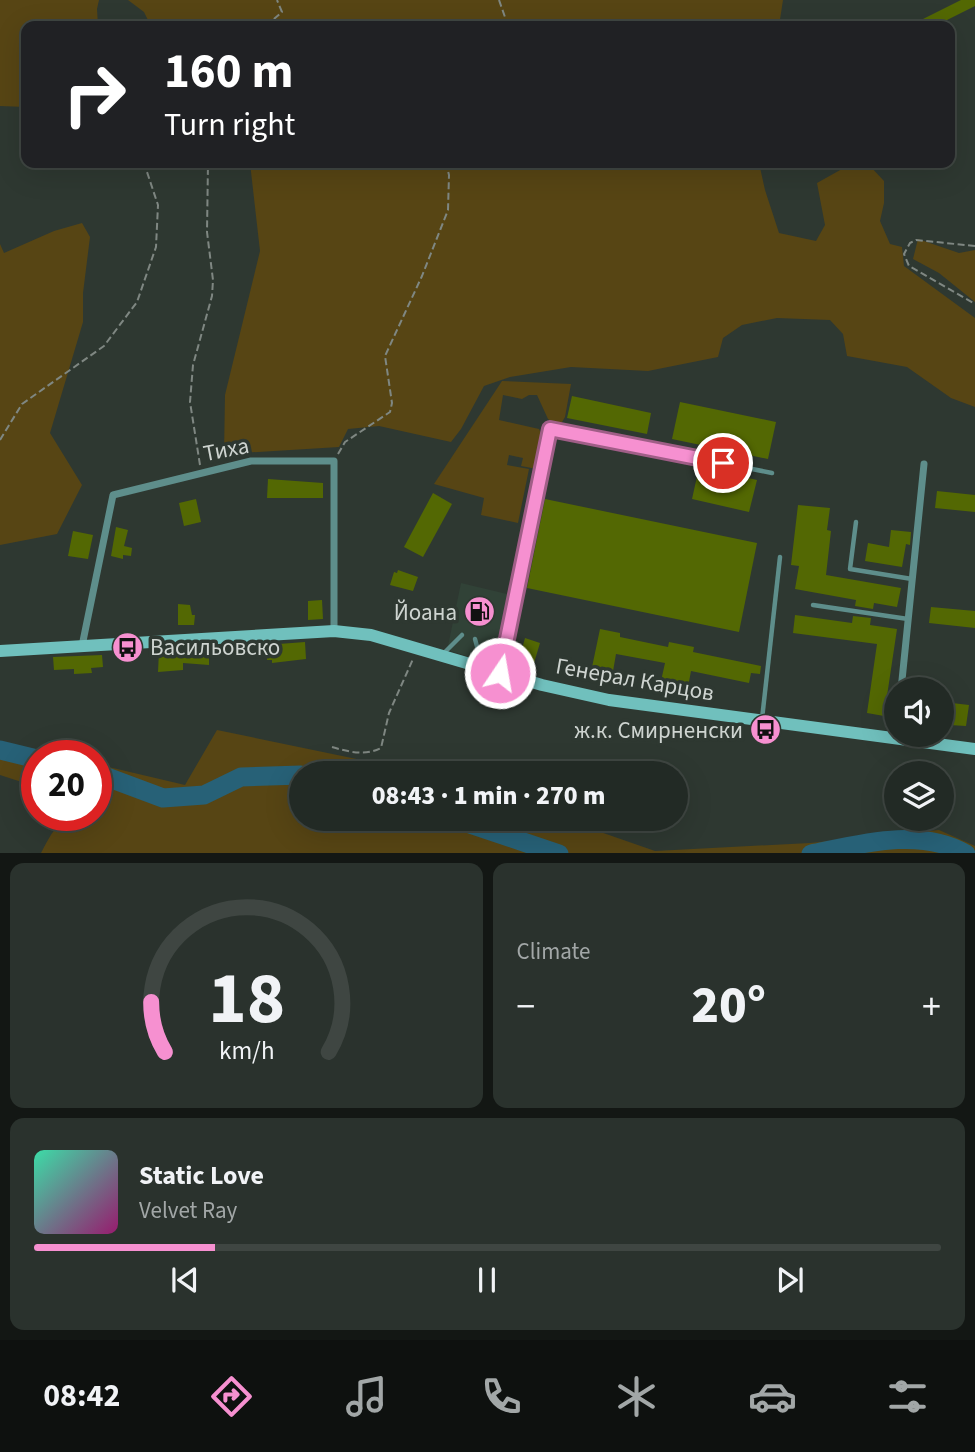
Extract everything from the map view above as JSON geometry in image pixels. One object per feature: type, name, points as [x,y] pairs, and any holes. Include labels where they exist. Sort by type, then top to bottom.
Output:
[{"type":"main road","name":"Генерал Карцов","points":[[0,651],[334,631],[372,635],[500,673],[609,700],[884,735]]},
{"type":"main road","name":"Генерал Карцов","points":[[954,746],[975,749]]},
{"type":"street","name":"Тиха","points":[[82,646],[113,495],[251,461],[334,461]]},
{"type":"street","points":[[334,461],[334,631]]},
{"type":"street","points":[[902,677],[924,464]]},
{"type":"lane","points":[[500,673],[550,429],[772,473]]},
{"type":"lane","points":[[856,522],[850,569],[912,579]]},
{"type":"lane","points":[[762,720],[780,557]]},
{"type":"lane","points":[[813,605],[908,619]]},
{"type":"lane","points":[[441,655],[462,635]]},
{"type":"lane","points":[[475,639],[483,668]]},
{"type":"path","points":[[272,21],[282,12],[277,0]]},
{"type":"path","points":[[499,0],[506,21]]},
{"type":"path","points":[[0,440],[22,404],[104,346],[137,302],[156,247],[158,205],[146,168]]},
{"type":"path","points":[[202,473],[190,402],[193,365],[213,288],[207,232],[208,168]]},
{"type":"path","points":[[334,461],[345,442],[390,412],[393,402],[385,356],[422,276],[448,210],[447,168]]},
{"type":"path","points":[[975,246],[916,240],[910,243],[904,254],[909,265],[975,304]]},
{"type":"path","points":[[332,747],[356,753],[381,748],[389,713],[418,648]]},
{"type":"shaded area","points":[[0,0],[99,0],[98,21],[21,21],[21,107],[0,106]]},
{"type":"shaded area","points":[[128,0],[783,0],[780,21],[148,21],[144,12]]},
{"type":"shaded area","points":[[251,168],[760,168],[779,233],[816,241],[825,225],[817,183],[842,169],[872,168],[884,181],[884,203],[880,221],[890,244],[902,247],[904,266],[975,318],[975,407],[951,398],[907,367],[847,356],[843,334],[830,320],[777,318],[742,325],[723,338],[718,357],[648,371],[571,367],[510,377],[484,386],[451,442],[379,426],[348,429],[339,447],[224,454],[225,395],[260,251]]},
{"type":"shaded area","points":[[82,223],[90,237],[83,293],[83,322],[50,433],[82,485],[57,534],[0,545],[0,244],[4,253],[54,231]]},
{"type":"shaded area","points":[[918,239],[959,253],[975,250],[975,302],[939,273],[913,259]]},
{"type":"shaded area","points":[[502,381],[571,384],[565,417],[562,422],[556,424],[548,419],[537,395],[522,399],[503,395],[499,420],[539,429],[543,438],[537,469],[521,466],[523,458],[509,455],[507,465],[529,469],[518,523],[481,515],[484,498],[434,484]]},
{"type":"shaded area","points":[[461,583],[511,595],[497,661],[492,664],[451,651],[448,646]]},
{"type":"shaded area","points":[[217,730],[366,761],[289,761],[289,831],[598,831],[655,851],[810,843],[941,831],[975,846],[975,853],[41,853],[54,831],[112,831],[112,768],[185,785]]},
{"type":"shaded area","points":[[0,741],[21,746],[21,782],[0,775]]},
{"type":"building","points":[[961,0],[975,0],[975,6],[945,21],[919,21]]},
{"type":"building","points":[[572,396],[651,413],[647,434],[567,418]]},
{"type":"building","points":[[680,402],[776,422],[768,459],[672,439]]},
{"type":"building","points":[[713,470],[757,480],[749,512],[692,499],[698,472],[711,475]]},
{"type":"building","points":[[268,479],[323,483],[323,498],[267,498]]},
{"type":"building","points":[[937,491],[975,495],[975,512],[935,508]]},
{"type":"building","points":[[433,493],[452,504],[423,557],[404,547]]},
{"type":"building","points":[[196,499],[201,522],[184,526],[179,503]]},
{"type":"building","points":[[545,499],[757,543],[739,632],[527,588]]},
{"type":"building","points":[[798,505],[830,508],[827,530],[831,531],[826,575],[901,588],[897,607],[874,603],[873,609],[855,606],[856,600],[795,589],[799,566],[791,565]]},
{"type":"building","points":[[116,527],[128,530],[124,546],[132,548],[131,556],[123,555],[123,559],[111,556]]},
{"type":"building","points":[[891,530],[911,532],[910,545],[906,544],[902,567],[865,561],[868,543],[889,547]]},
{"type":"building","points":[[73,531],[93,535],[88,559],[68,556]]},
{"type":"building","points":[[398,570],[418,577],[413,591],[390,585],[394,572],[397,573]]},
{"type":"building","points":[[322,600],[323,619],[308,620],[308,601]]},
{"type":"building","points":[[178,604],[190,605],[192,615],[195,615],[194,625],[178,625]]},
{"type":"building","points":[[931,607],[975,611],[975,628],[929,623]]},
{"type":"building","points":[[795,615],[852,623],[853,616],[871,618],[870,625],[897,629],[890,677],[884,677],[884,716],[867,713],[877,644],[793,633]]},
{"type":"building","points":[[600,629],[620,633],[620,637],[668,647],[669,642],[694,647],[693,652],[761,666],[760,674],[751,673],[749,683],[691,671],[688,687],[661,681],[665,663],[616,654],[612,677],[591,672]]},
{"type":"building","points":[[525,638],[540,643],[534,663],[522,660],[520,656]]},
{"type":"building","points":[[305,642],[306,659],[272,663],[272,660],[267,660],[266,645]]},
{"type":"building","points":[[159,651],[209,652],[209,665],[183,663],[183,670],[158,672]]},
{"type":"building","points":[[102,655],[103,667],[91,668],[92,673],[74,674],[74,669],[54,670],[53,657]]},
{"type":"building","points":[[954,703],[969,705],[966,726],[954,725]]},
{"type":"waterway","points":[[0,750],[21,755]]},
{"type":"waterway","points":[[112,779],[163,798],[204,795],[241,777],[289,775]]},
{"type":"waterway","points":[[491,831],[556,853]]},
{"type":"waterway","points":[[816,853],[869,842],[910,839],[929,841],[964,853]]},
{"type":"place","name":"Йоана","points":[[480,612]]},
{"type":"place","name":"Васильовско","points":[[127,647]]},
{"type":"place","name":"ж.к. Смирненски","points":[[766,730]]},
{"type":"route","points":[[500,673],[550,429],[723,463]]}]
